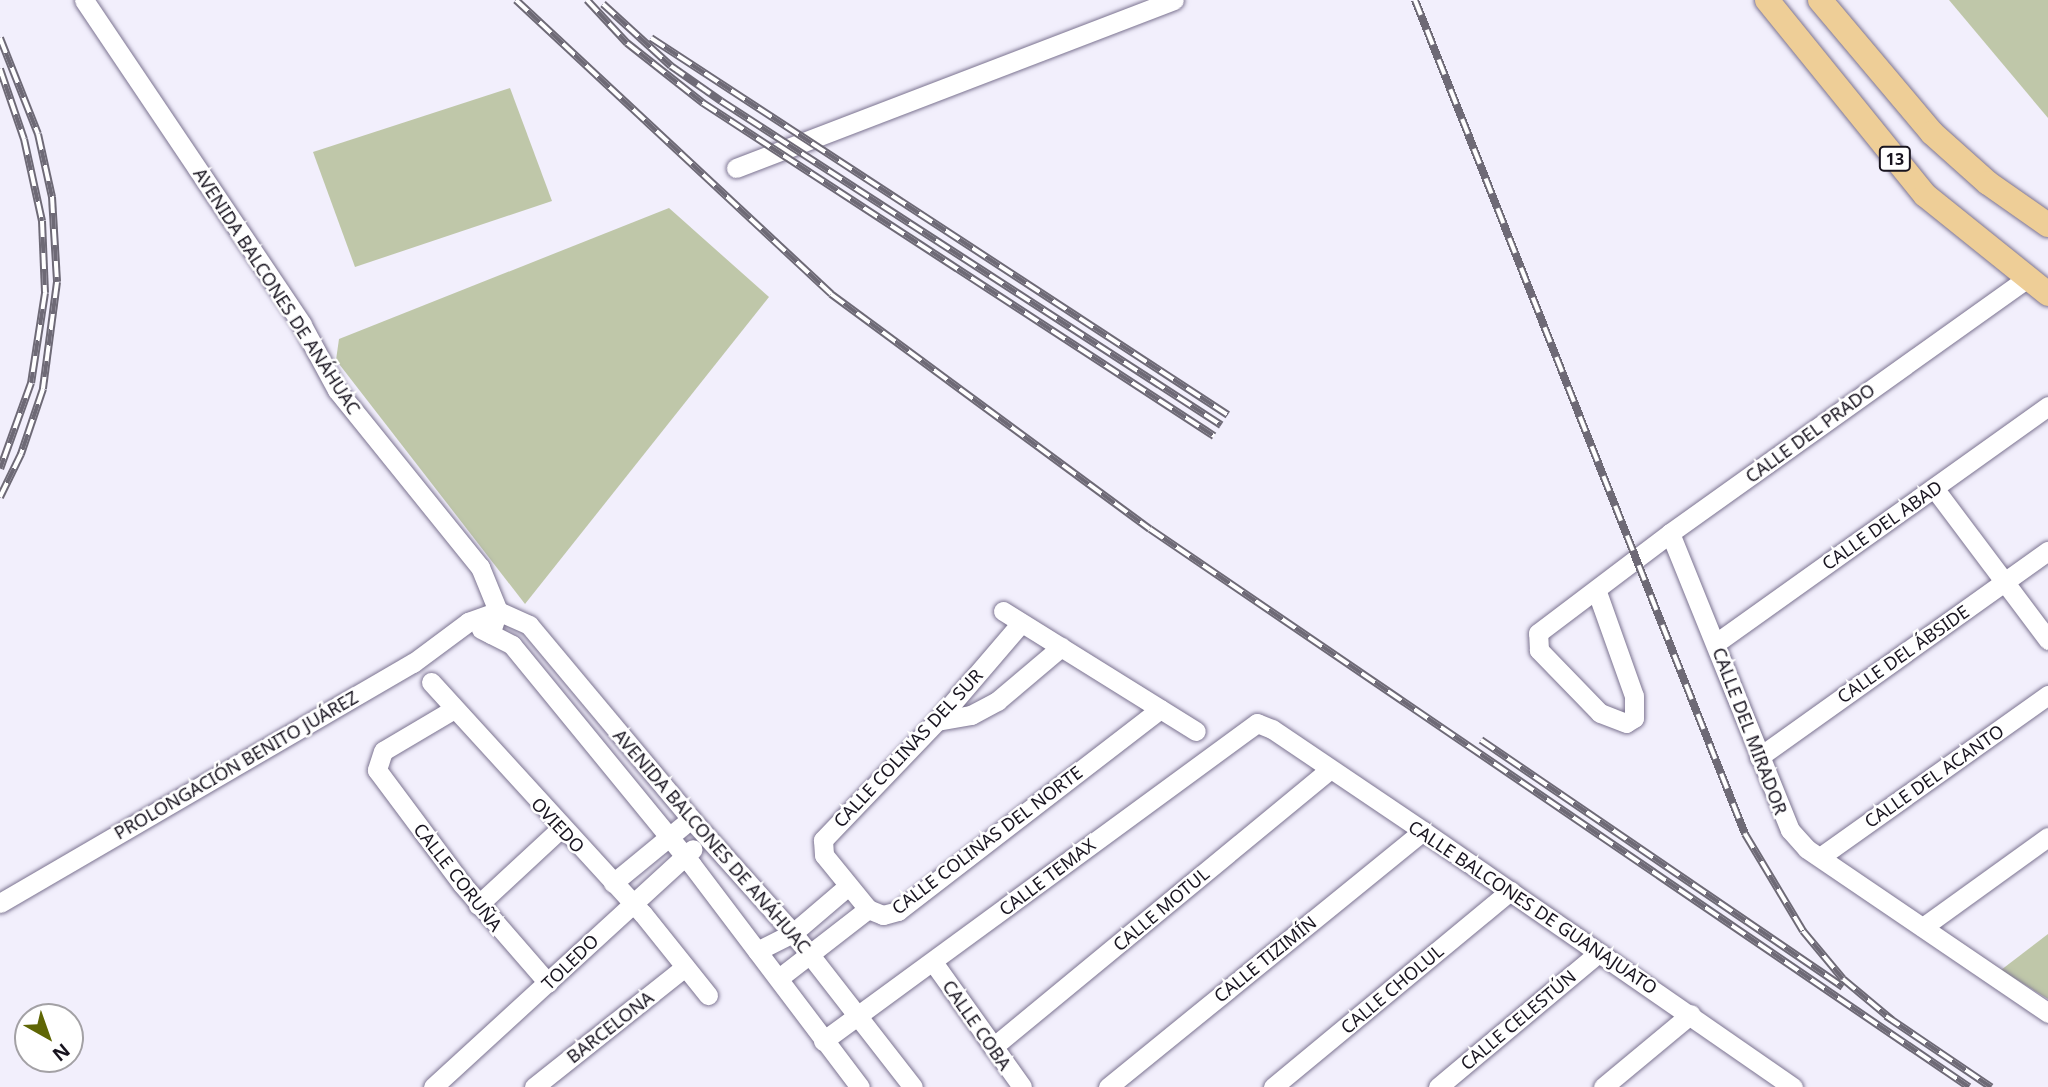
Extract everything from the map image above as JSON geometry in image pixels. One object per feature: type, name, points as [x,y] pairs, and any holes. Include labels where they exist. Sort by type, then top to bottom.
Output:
[{"type":"main road","name":"13","points":[[1767,0],[1926,195],[2026,279],[2048,294]]},
{"type":"main road","name":"13","points":[[1820,0],[1932,133],[1988,183],[2048,225]]},
{"type":"street","name":"AVENIDA BALCONES DE ANÁHUAC","points":[[84,0],[307,333],[337,390],[480,567],[492,588],[498,611],[529,625],[687,814],[793,933],[913,1087]]},
{"type":"street","points":[[736,168],[1174,0]]},
{"type":"street","name":"CALLE DEL PRADO","points":[[1597,592],[1634,696],[1634,718],[1626,723],[1600,713],[1536,645],[1538,633],[1597,592],[1670,533],[2026,279]]},
{"type":"street","name":"CALLE DEL ABAD","points":[[1716,643],[2048,406]]},
{"type":"street","points":[[1934,488],[2048,640]]},
{"type":"street","name":"CALLE DEL MIRADOR","points":[[1670,533],[1716,643],[1785,823],[1821,857],[2048,1013]]},
{"type":"street","name":"CALLE DEL ÁBSIDE","points":[[1759,757],[2048,551]]},
{"type":"street","name":"PROLONGACIÓN BENITO JUÁREZ","points":[[0,903],[413,663],[468,622],[498,611]]},
{"type":"street","points":[[468,622],[490,634],[498,611]]},
{"type":"street","points":[[1003,611],[1196,731]]},
{"type":"street","name":"CALLE COLINAS DEL SUR","points":[[868,909],[824,855],[823,840],[937,721],[1021,622]]},
{"type":"street","name":"AVENIDA BALCONES DE ANÁHUAC","points":[[490,634],[512,645],[688,861],[860,1087]]},
{"type":"street","points":[[937,721],[971,715],[997,701],[1061,647]]},
{"type":"street","name":"OVIEDO","points":[[430,682],[560,829],[632,902],[708,995]]},
{"type":"street","name":"CALLE DEL ACANTO","points":[[1821,857],[2048,695]]},
{"type":"street","name":"CALLE CORUÑA","points":[[454,709],[383,751],[376,765],[478,905],[548,983]]},
{"type":"street","name":"CALLE COLINAS DEL NORTE","points":[[779,978],[868,909],[883,915],[898,911],[1160,709]]},
{"type":"street","name":"CALLE TEMAX","points":[[823,1041],[861,1017],[1249,727],[1257,723],[1272,729]]},
{"type":"street","name":"CALLE BALCONES DE GUANAJUATO","points":[[1272,729],[1691,1014],[1779,1084]]},
{"type":"street","name":"CALLE MOTUL","points":[[993,1048],[1329,770]]},
{"type":"street","points":[[613,883],[687,814]]},
{"type":"street","points":[[478,905],[560,829]]},
{"type":"street","name":"CALLE TIZIMÍN","points":[[1108,1087],[1423,831]]},
{"type":"street","points":[[1923,927],[2048,837]]},
{"type":"street","name":"TOLEDO","points":[[433,1087],[548,983],[632,902],[711,842]]},
{"type":"street","points":[[757,951],[793,933],[848,887]]},
{"type":"street","name":"CALLE CHOLUL","points":[[1273,1087],[1510,891]]},
{"type":"street","name":"CALLE CELESTÚN","points":[[1438,1087],[1598,953]]},
{"type":"street","name":"CALLE COBA","points":[[933,962],[1022,1087]]},
{"type":"street","name":"BARCELONA","points":[[534,1087],[685,967]]},
{"type":"street","points":[[1603,1087],[1691,1014]]},
{"type":"street","points":[[841,1063],[844,1087]]},
{"type":"green space","points":[[1949,0],[2048,0],[2048,118]]},
{"type":"green space","points":[[510,88],[552,201],[355,267],[313,152]]},
{"type":"green space","points":[[669,208],[769,297],[525,604],[336,360],[339,339]]},
{"type":"green space","points":[[2048,934],[2048,999],[2001,970]]},
{"type":"railway","points":[[516,0],[831,294],[1150,529],[1969,1087]]},
{"type":"railway","points":[[587,0],[627,43],[703,103],[1214,436]]},
{"type":"railway","points":[[1415,0],[1745,834],[1803,931],[1843,979],[1892,1020]]},
{"type":"railway","points":[[603,4],[671,66],[721,101],[1221,425]]},
{"type":"railway","points":[[0,38],[38,134],[52,197],[57,282],[43,389],[21,454],[0,497]]},
{"type":"railway","points":[[651,38],[1228,415]]},
{"type":"railway","points":[[0,69],[24,139],[42,221],[45,293],[31,383],[0,469]]},
{"type":"railway","points":[[1481,740],[1843,987]]},
{"type":"railway","points":[[1886,1016],[1991,1087]]}]
